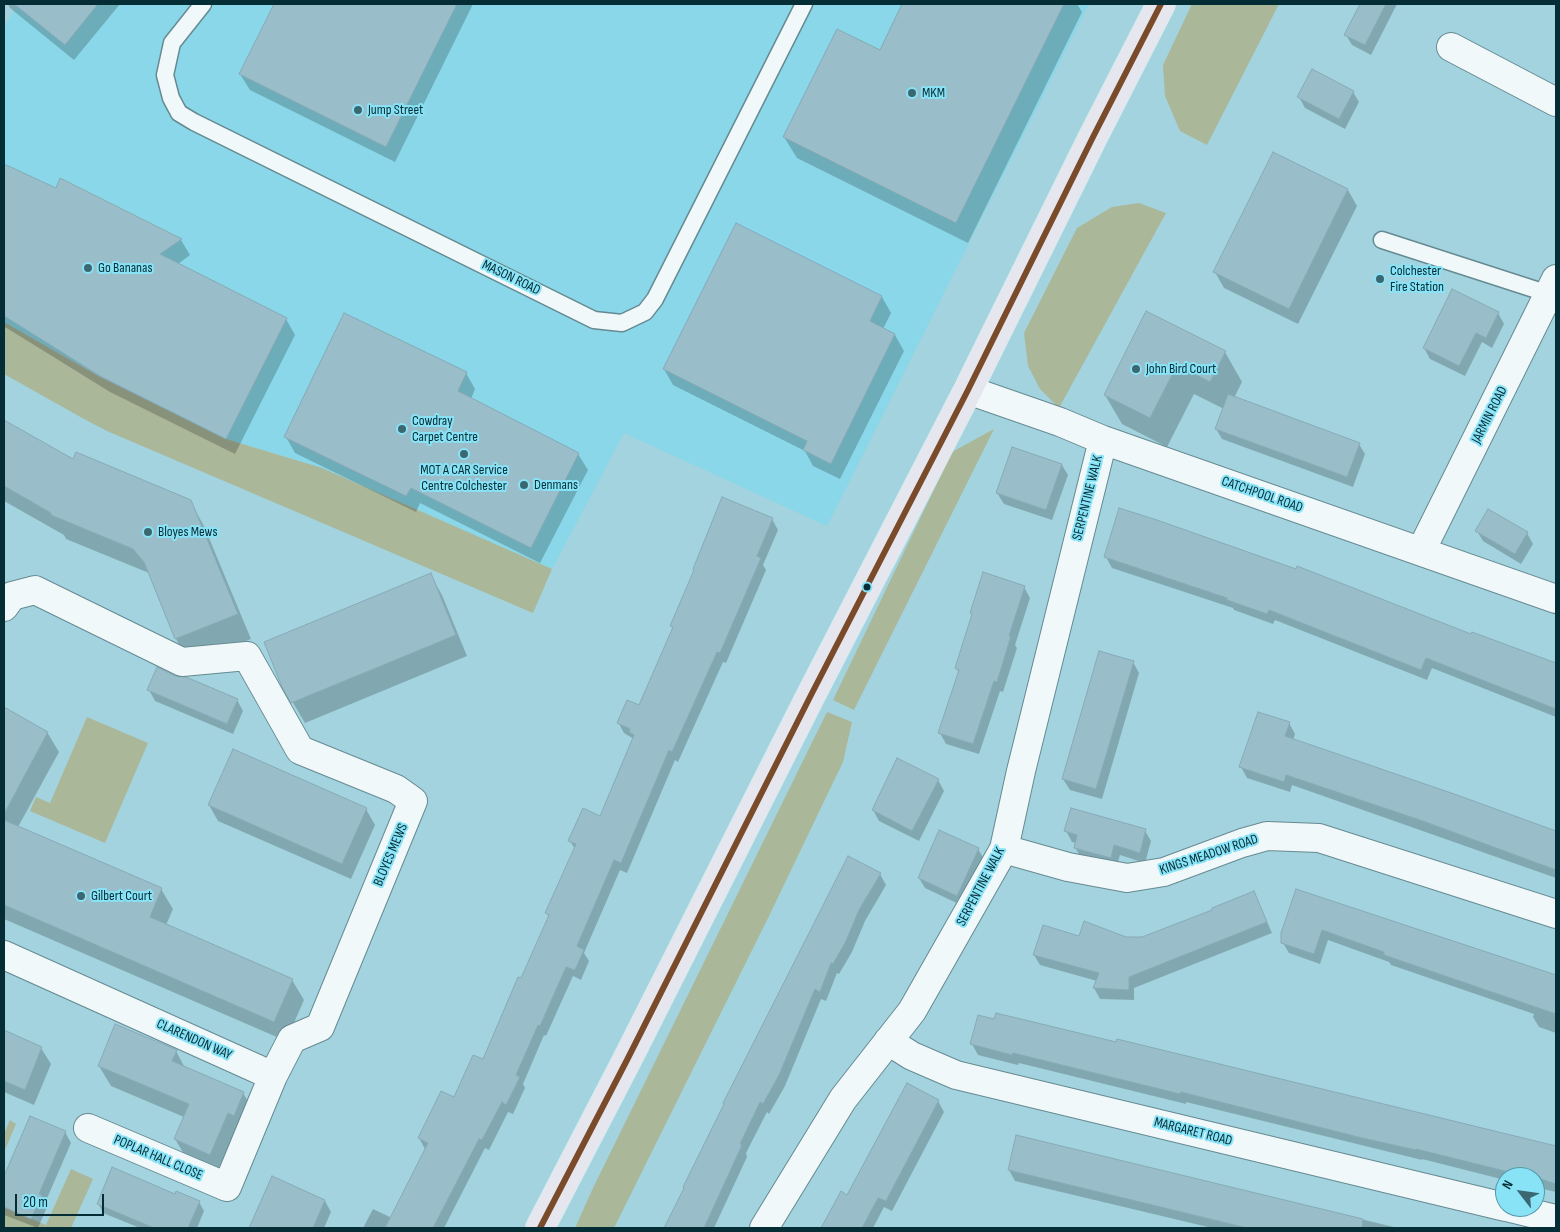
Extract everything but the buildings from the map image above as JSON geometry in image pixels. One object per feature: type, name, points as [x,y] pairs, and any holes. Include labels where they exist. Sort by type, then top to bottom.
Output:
[{"type":"main road","points":[[540,1228],[968,390],[1160,4]]},
{"type":"street","points":[[1451,47],[1556,102]]},
{"type":"street","name":"JARMIN ROAD","points":[[1422,551],[1554,290]]},
{"type":"street","name":"CATCHPOOL ROAD","points":[[968,390],[1060,422],[1103,440],[1556,599]]},
{"type":"street","name":"SERPENTINE WALK","points":[[764,1228],[843,1099],[912,1011],[1004,849],[1021,771],[1103,440]]},
{"type":"street","name":"BLOYES MEWS","points":[[4,607],[12,596],[34,590],[182,662],[247,656],[300,750],[396,789],[413,802],[320,1027],[292,1039],[273,1076]]},
{"type":"street","name":"KINGS MEADOW ROAD","points":[[1004,849],[1068,867],[1126,878],[1164,872],[1242,843],[1267,836],[1319,838],[1556,914]]},
{"type":"street","name":"CLARENDON WAY","points":[[4,955],[273,1076]]},
{"type":"street","name":"MARGARET ROAD","points":[[888,1041],[912,1056],[956,1075],[1495,1204]]},
{"type":"street","name":"POPLAR HALL CLOSE","points":[[88,1128],[227,1187],[273,1076]]},
{"type":"lane","name":"MASON ROAD","points":[[203,4],[172,43],[165,75],[171,98],[179,113],[594,320],[622,323],[645,312],[655,299],[804,4]]},
{"type":"lane","points":[[1382,240],[1554,290]]},
{"type":"shaded area","points":[[18,4],[1089,4],[827,526],[624,433],[552,569],[322,468],[226,439],[102,377],[4,322],[4,27]]},
{"type":"green space","points":[[1192,4],[1279,4],[1207,145],[1180,131],[1165,96],[1163,65]]},
{"type":"green space","points":[[1139,203],[1166,213],[1059,408],[1040,389],[1028,366],[1024,333],[1077,228],[1112,207]]},
{"type":"green space","points":[[4,322],[100,377],[226,439],[322,468],[552,569],[533,613],[107,431],[84,419],[4,374]]},
{"type":"green space","points":[[994,429],[854,710],[833,700],[952,452]]},
{"type":"green space","points":[[827,712],[852,722],[843,762],[769,916],[614,1228],[575,1228],[593,1188]]},
{"type":"green space","points":[[87,717],[148,743],[105,843],[30,811],[36,797],[50,803]]},
{"type":"green space","points":[[10,1120],[16,1124],[4,1152],[4,1134]]},
{"type":"green space","points":[[71,1169],[93,1179],[71,1228],[4,1228],[4,1207],[46,1225]]},
{"type":"transit line","points":[[540,1228],[968,390],[1161,4]]},
{"type":"place","name":"MKM","points":[[912,93]]},
{"type":"place","name":"Jump Street","points":[[358,110]]},
{"type":"place","name":"Go Bananas","points":[[88,268]]},
{"type":"place","name":"Colchester Fire Station","points":[[1380,279]]},
{"type":"place","name":"John Bird Court","points":[[1136,369]]},
{"type":"place","name":"Cowdray Carpet Centre","points":[[402,429]]},
{"type":"place","name":"MOT A CAR Service Centre Colchester","points":[[464,454]]},
{"type":"place","name":"Denmans","points":[[524,485]]},
{"type":"place","name":"Bloyes Mews","points":[[148,532]]},
{"type":"place","name":"Gilbert Court","points":[[81,896]]}]
